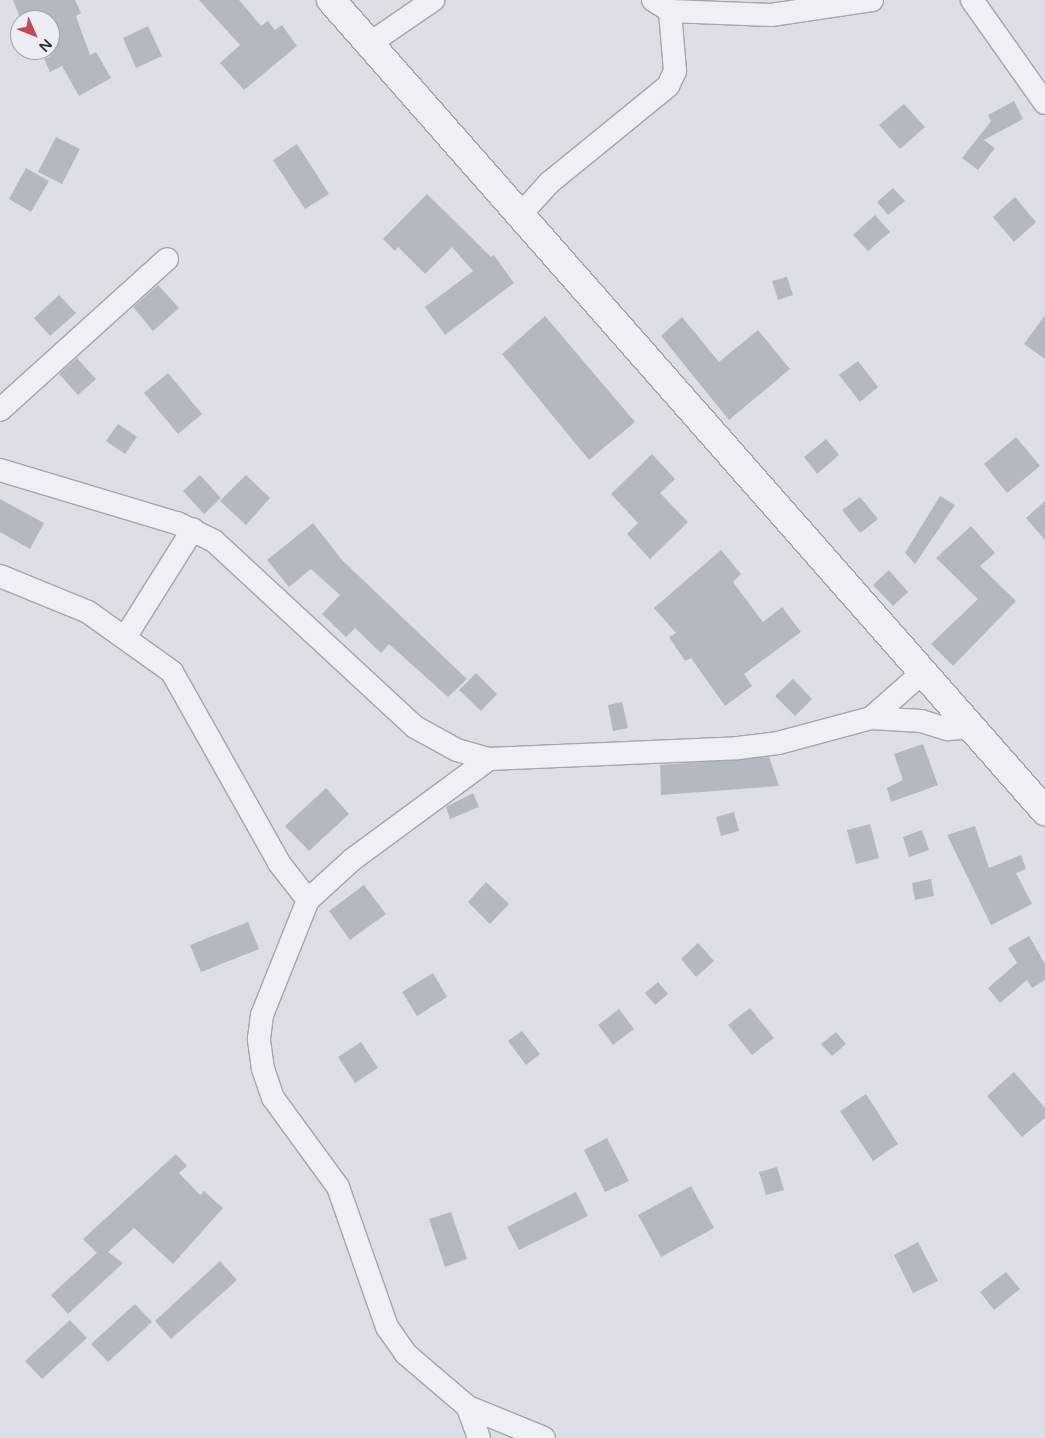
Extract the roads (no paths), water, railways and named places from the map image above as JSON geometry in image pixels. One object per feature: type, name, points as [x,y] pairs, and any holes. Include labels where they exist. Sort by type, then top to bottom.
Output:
[{"type":"street","points":[[331,0],[521,214],[922,674],[975,727],[1045,811]]},
{"type":"street","points":[[369,44],[432,0]]},
{"type":"street","points":[[521,214],[549,183],[668,86],[675,71],[662,5],[771,15],[872,0]]},
{"type":"street","points":[[972,0],[1045,103]]},
{"type":"street","points":[[0,410],[167,259]]},
{"type":"street","points":[[0,470],[193,529],[245,568],[415,726],[457,750],[489,759],[738,748],[778,743],[871,718],[921,721],[948,729],[975,727]]},
{"type":"street","points":[[126,636],[193,529]]},
{"type":"street","points":[[0,576],[88,612],[126,636],[177,680],[279,863],[308,900]]},
{"type":"street","points":[[871,718],[922,674]]},
{"type":"street","points":[[489,759],[353,859],[308,900],[262,1014],[263,1069],[273,1098],[300,1140],[338,1187],[387,1327],[406,1354],[468,1407],[544,1438]]},
{"type":"street","points":[[468,1407],[479,1438]]}]
